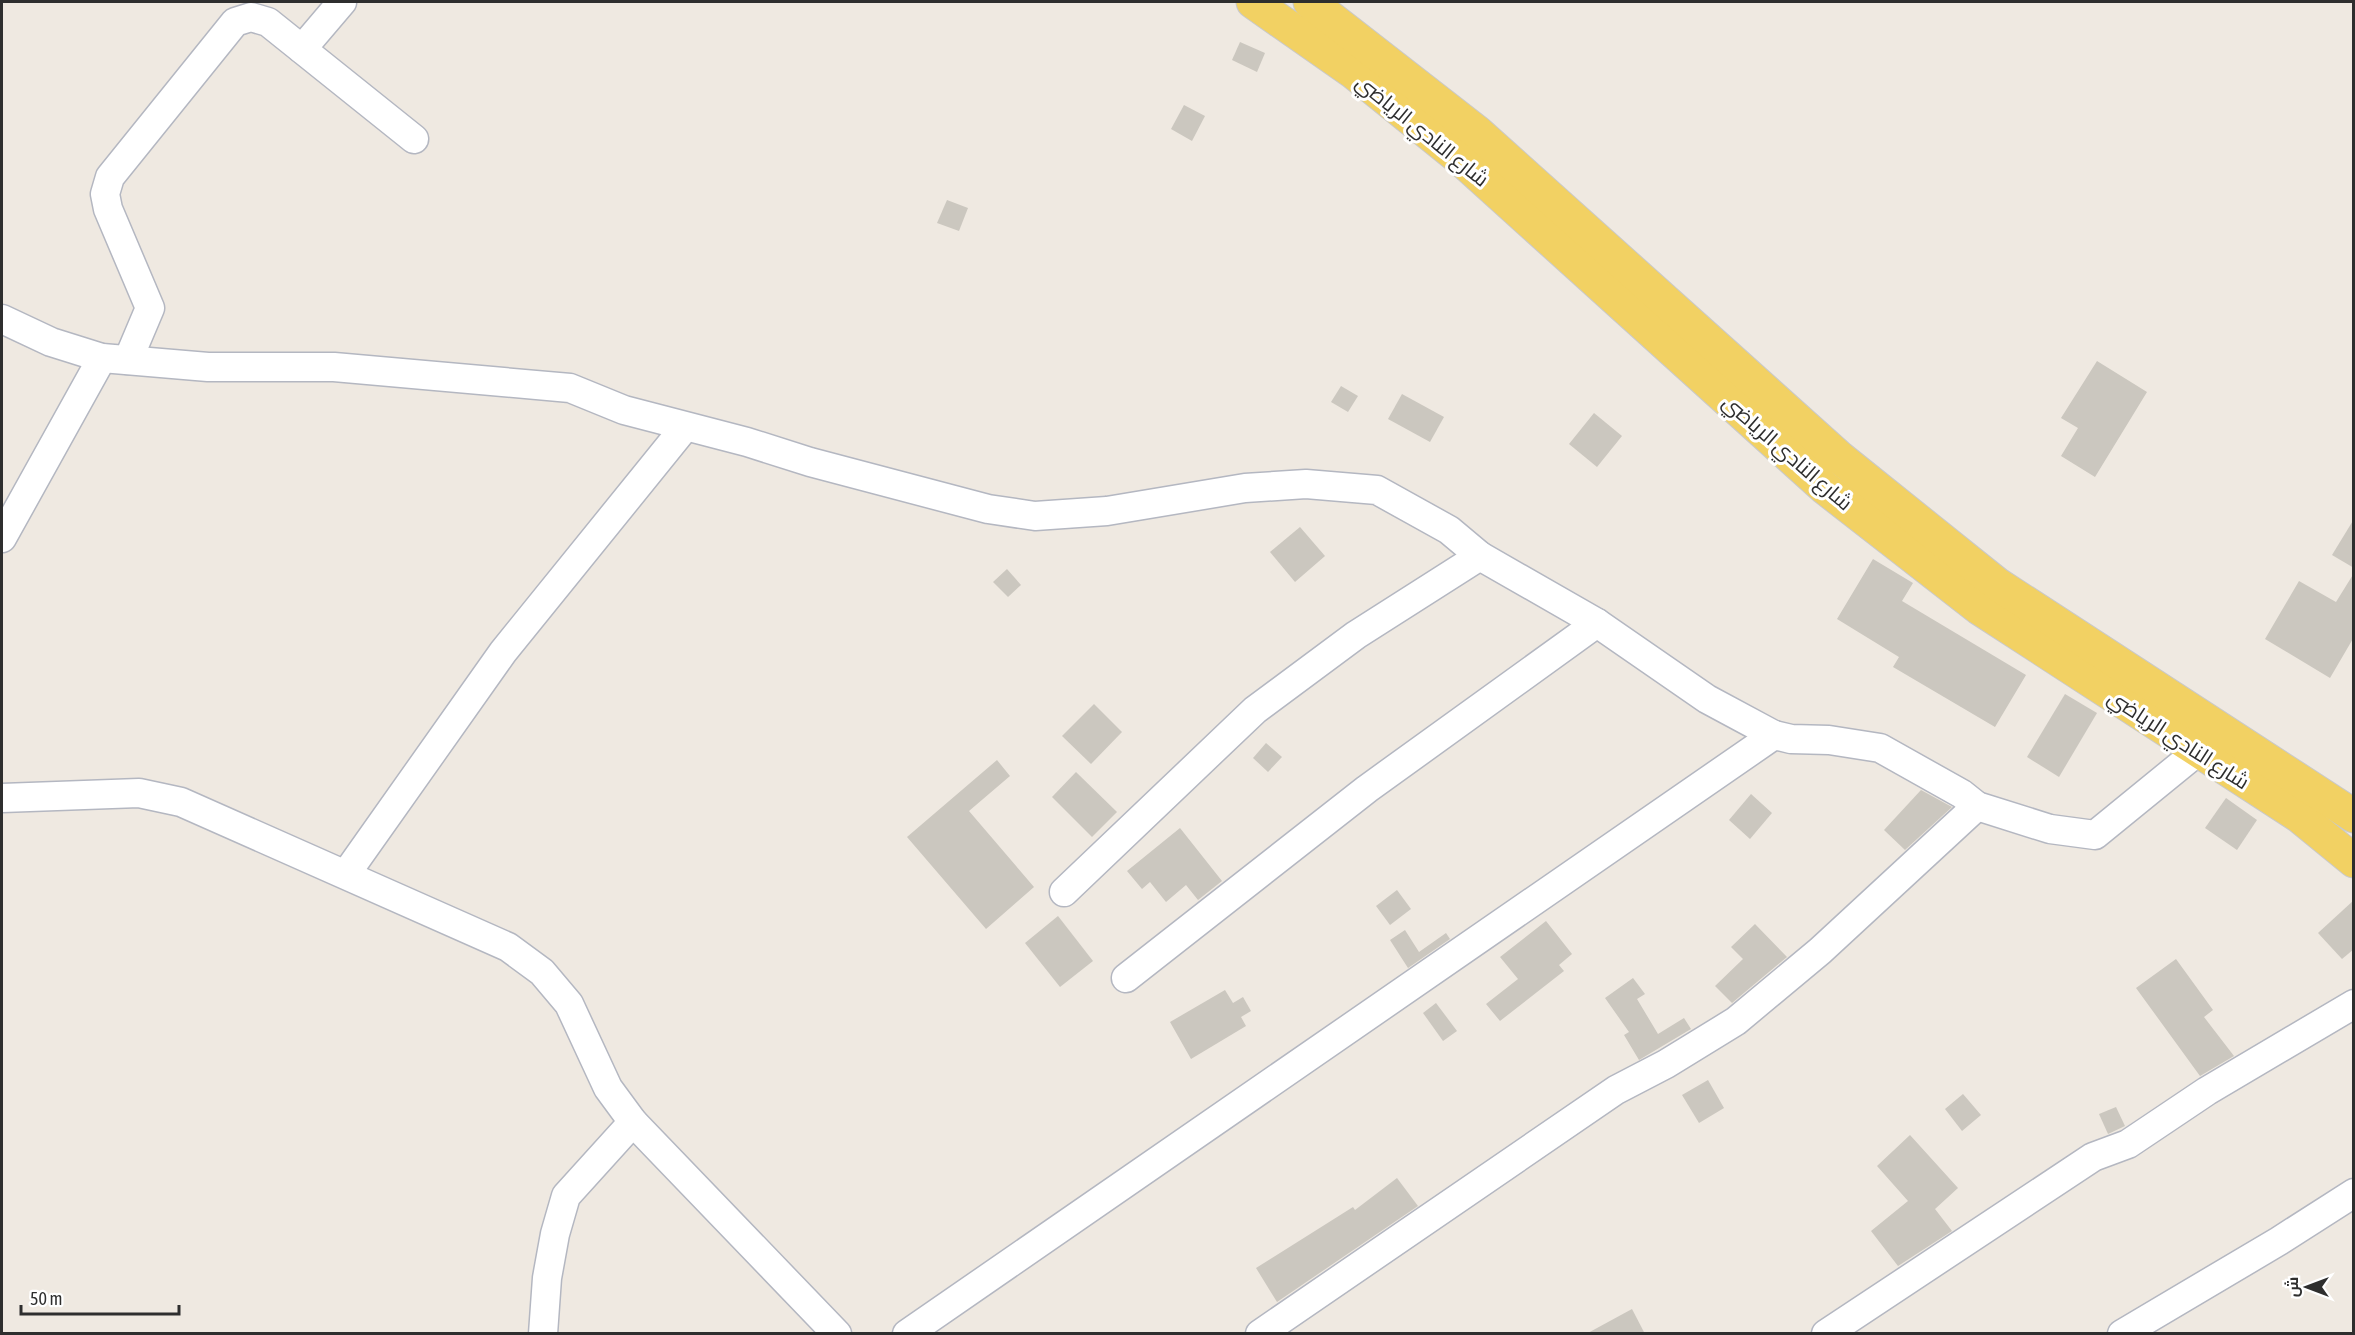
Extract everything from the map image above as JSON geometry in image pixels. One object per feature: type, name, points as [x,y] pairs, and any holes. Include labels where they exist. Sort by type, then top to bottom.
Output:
[{"type":"main road","name":"شارع النادي الرياضي","points":[[1253,2],[1353,72],[1788,433]]},
{"type":"main road","name":"شارع النادي الرياضي","points":[[1310,2],[1477,132],[1788,433],[1825,488],[1988,596],[2353,815]]},
{"type":"main road","name":"شارع النادي الرياضي","points":[[1988,596],[2198,751],[2299,816],[2344,852]]},
{"type":"street","points":[[302,49],[342,2]]},
{"type":"street","points":[[2,538],[115,359],[150,308],[108,209],[105,194],[110,177],[235,22],[251,17],[268,22],[414,139]]},
{"type":"street","points":[[2,319],[51,342],[115,359],[208,367],[334,367],[570,388],[624,410],[685,427],[988,509],[1035,516],[1107,511],[1245,488],[1306,484],[1377,490],[1449,530],[1480,556],[1597,622],[1707,699],[1774,735],[1880,748],[1962,794],[1977,806],[2050,829],[2095,835],[2198,751]]},
{"type":"street","points":[[346,874],[503,652],[685,427]]},
{"type":"street","points":[[1064,892],[1255,710],[1356,635],[1480,556]]},
{"type":"street","points":[[1126,978],[1368,789],[1597,622]]},
{"type":"street","points":[[907,1334],[1774,735]]},
{"type":"street","points":[[2,798],[139,793],[181,802],[508,946],[542,972],[569,1004],[608,1088],[633,1122],[837,1334]]},
{"type":"street","points":[[1260,1334],[1616,1090],[1666,1064],[1736,1021],[1820,951],[1977,806]]},
{"type":"street","points":[[2344,852],[2353,815]]},
{"type":"street","points":[[1826,1334],[2093,1157],[2128,1144],[2207,1091],[2354,1004]]},
{"type":"street","points":[[543,1334],[551,1256],[566,1196],[633,1122]]},
{"type":"street","points":[[2122,1334],[2279,1241],[2354,1193]]},
{"type":"building","points":[[1240,42],[1265,53],[1257,72],[1232,60]]},
{"type":"building","points":[[1184,105],[1205,116],[1192,141],[1171,129]]},
{"type":"building","points":[[947,200],[968,208],[959,231],[937,223]]},
{"type":"building","points":[[2097,361],[2147,392],[2095,477],[2061,456],[2078,428],[2061,418]]},
{"type":"building","points":[[1341,386],[1358,396],[1348,412],[1331,402]]},
{"type":"building","points":[[1402,394],[1444,417],[1430,442],[1388,419]]},
{"type":"building","points":[[1594,413],[1622,436],[1597,467],[1569,444]]},
{"type":"building","points":[[2354,519],[2354,568],[2332,555]]},
{"type":"building","points":[[1300,527],[1325,556],[1295,582],[1270,552]]},
{"type":"building","points":[[1873,559],[1913,583],[1902,601],[2026,675],[1995,727],[1893,667],[1899,657],[1837,619]]},
{"type":"building","points":[[1007,569],[1021,585],[1008,597],[993,582]]},
{"type":"building","points":[[2354,573],[2354,637],[2330,678],[2265,639],[2299,581],[2336,602]]},
{"type":"building","points":[[2065,694],[2097,713],[2059,777],[2027,757]]},
{"type":"building","points":[[1094,704],[1122,732],[1091,764],[1062,736]]},
{"type":"building","points":[[1266,743],[1282,757],[1268,772],[1253,758]]},
{"type":"building","points":[[997,760],[1010,776],[969,811],[1034,887],[986,929],[907,837]]},
{"type":"building","points":[[1076,772],[1117,812],[1092,837],[1052,797]]},
{"type":"building","points":[[1921,790],[1952,807],[1905,850],[1884,830]]},
{"type":"building","points":[[1751,794],[1772,813],[1750,839],[1729,820]]},
{"type":"building","points":[[2226,798],[2257,820],[2237,850],[2205,828]]},
{"type":"building","points":[[1180,828],[1222,881],[1198,900],[1186,885],[1166,902],[1150,882],[1142,889],[1127,871]]},
{"type":"building","points":[[1397,890],[1411,909],[1390,925],[1376,906]]},
{"type":"building","points":[[2354,900],[2354,949],[2342,959],[2318,933]]},
{"type":"building","points":[[1058,916],[1093,961],[1060,987],[1025,943]]},
{"type":"building","points":[[1546,921],[1572,954],[1559,965],[1564,971],[1500,1021],[1486,1004],[1518,979],[1500,957]]},
{"type":"building","points":[[1755,924],[1787,957],[1732,1003],[1715,986],[1743,959],[1731,947]]},
{"type":"building","points":[[1405,930],[1419,952],[1446,933],[1450,939],[1408,968],[1390,940]]},
{"type":"building","points":[[2176,959],[2213,1010],[2204,1017],[2234,1056],[2200,1076],[2136,988]]},
{"type":"building","points":[[1633,978],[1645,994],[1637,999],[1658,1034],[1684,1018],[1691,1029],[1639,1060],[1624,1035],[1629,1032],[1605,998]]},
{"type":"building","points":[[1225,990],[1233,1003],[1243,997],[1251,1011],[1241,1017],[1246,1026],[1191,1059],[1170,1022]]},
{"type":"building","points":[[1436,1003],[1457,1031],[1443,1041],[1423,1013]]},
{"type":"building","points":[[1708,1080],[1724,1108],[1699,1123],[1682,1095]]},
{"type":"building","points":[[1963,1094],[1981,1115],[1962,1131],[1945,1109]]},
{"type":"building","points":[[2116,1107],[2125,1126],[2108,1134],[2099,1114]]},
{"type":"building","points":[[1910,1135],[1958,1188],[1935,1209],[1952,1231],[1898,1266],[1871,1231],[1908,1201],[1877,1166]]},
{"type":"building","points":[[1397,1178],[1418,1206],[1277,1302],[1256,1268],[1353,1207],[1355,1210]]},
{"type":"building","points":[[1632,1309],[1645,1334],[1586,1334]]}]
